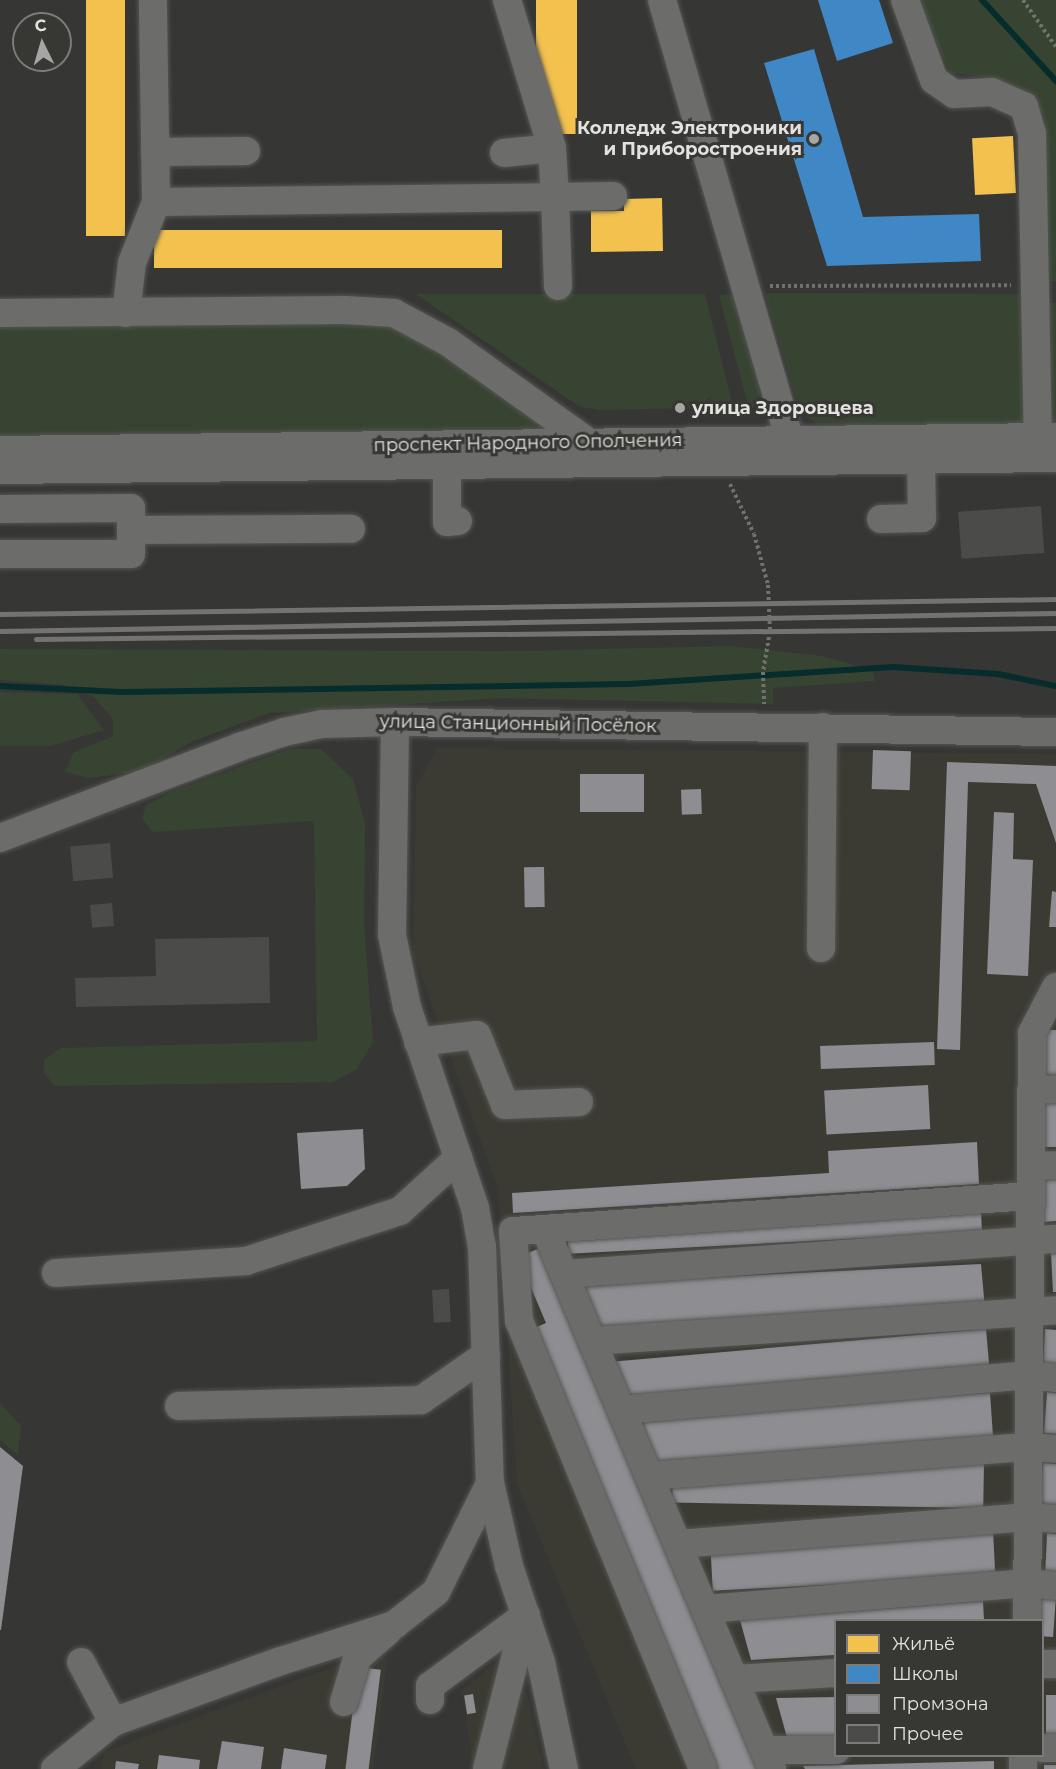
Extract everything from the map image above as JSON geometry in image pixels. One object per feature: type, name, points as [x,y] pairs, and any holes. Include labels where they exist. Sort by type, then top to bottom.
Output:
[{"type":"street","points":[[126,313],[132,263],[156,202],[153,0]]},
{"type":"street","points":[[507,0],[552,148],[558,286]]},
{"type":"street","points":[[662,0],[794,450]]},
{"type":"street","points":[[905,0],[934,80],[954,94],[992,92],[1024,106],[1032,134],[1033,285],[1050,444]]},
{"type":"street","points":[[504,153],[552,148]]},
{"type":"street","points":[[155,152],[246,151]]},
{"type":"street","points":[[156,202],[613,196]]},
{"type":"street","points":[[0,313],[345,310],[394,313],[448,342],[588,442]]},
{"type":"street","name":"проспект Народного Ополчения","points":[[0,450],[588,442],[794,450],[921,459],[1050,444]]},
{"type":"street","name":"проспект Народного Ополчения","points":[[0,470],[447,465],[794,450],[1050,444]]},
{"type":"street","points":[[881,519],[922,518],[921,459]]},
{"type":"street","points":[[447,465],[447,522],[458,521]]},
{"type":"street","points":[[0,509],[130,508],[131,530],[131,554],[0,554]]},
{"type":"street","points":[[131,530],[351,529]]},
{"type":"street","points":[[395,722],[392,935],[418,1042],[475,1208],[482,1246],[490,1483],[541,1662],[564,1769]]},
{"type":"street","name":"улица Станционный Посёлок","points":[[0,838],[284,732],[322,724],[395,722],[1056,732]]},
{"type":"street","points":[[821,948],[823,727]]},
{"type":"street","points":[[1027,1619],[1028,1583],[1042,1518],[1043,1448],[1043,1240],[1031,1196],[1043,1165],[1044,1089],[1032,1033],[1047,1019],[1056,987]]},
{"type":"street","points":[[418,1042],[477,1035],[505,1105],[579,1102]]},
{"type":"street","points":[[56,1273],[246,1261],[400,1211],[458,1158]]},
{"type":"street","points":[[703,1769],[519,1321],[513,1231],[1031,1196]]},
{"type":"street","points":[[545,1229],[768,1760],[834,1750]]},
{"type":"street","points":[[564,1274],[1043,1240]]},
{"type":"street","points":[[592,1341],[1043,1310]]},
{"type":"street","points":[[179,1406],[421,1400],[486,1355]]},
{"type":"street","points":[[622,1410],[1043,1377]]},
{"type":"street","points":[[649,1476],[1043,1448]]},
{"type":"street","points":[[344,1702],[357,1658],[436,1592],[490,1483]]},
{"type":"street","points":[[678,1544],[1042,1518]]},
{"type":"street","points":[[705,1609],[1028,1583],[1056,1586]]},
{"type":"street","points":[[430,1700],[430,1686],[526,1615]]},
{"type":"street","points":[[487,1769],[526,1615]]},
{"type":"street","points":[[55,1769],[113,1722],[281,1660],[394,1625]]},
{"type":"street","points":[[81,1662],[113,1722]]},
{"type":"street","points":[[734,1679],[834,1673]]},
{"type":"path","points":[[1023,0],[1056,45]]},
{"type":"path","points":[[763,286],[1033,285]]},
{"type":"path","points":[[729,480],[757,542],[768,585],[770,631],[763,672],[763,689]]},
{"type":"shaded area","points":[[437,748],[1056,754],[1056,1769],[636,1769],[517,1483],[498,1189],[413,952],[416,787]]},
{"type":"shaded area","points":[[377,1655],[388,1658],[373,1769],[101,1769],[104,1752],[357,1658]]},
{"type":"shaded area","points":[[497,1661],[527,1694],[544,1769],[473,1769],[462,1690]]},
{"type":"green space","points":[[916,0],[1056,0],[1056,281],[1044,282],[1025,94],[986,77],[951,73]]},
{"type":"green space","points":[[765,293],[1024,294],[1027,424],[820,425],[807,417],[798,403]]},
{"type":"green space","points":[[416,294],[705,294],[733,407],[600,410],[580,407]]},
{"type":"green space","points":[[738,294],[762,391],[750,413],[719,295]]},
{"type":"green space","points":[[1045,303],[1056,303],[1056,424],[1045,424]]},
{"type":"green space","points":[[384,323],[417,336],[537,420],[538,425],[528,429],[0,437],[0,324]]},
{"type":"green space","points":[[729,646],[823,656],[873,671],[875,681],[773,688],[773,704],[502,698],[270,713],[193,741],[141,771],[89,778],[65,772],[73,753],[113,736],[113,719],[94,697],[64,685],[0,680],[0,649],[519,651]]},
{"type":"green space","points":[[0,692],[77,694],[104,730],[50,746],[0,746]]},
{"type":"green space","points":[[290,749],[321,749],[353,779],[365,823],[364,925],[373,1042],[357,1069],[333,1082],[55,1086],[44,1073],[44,1060],[61,1048],[317,1041],[314,821],[153,832],[142,819],[146,805],[176,790]]},
{"type":"green space","points":[[0,1403],[21,1426],[18,1455],[0,1440]]},
{"type":"building: Жильё","points":[[86,0],[125,0],[125,236],[86,236]]},
{"type":"building: Жильё","points":[[536,0],[577,0],[577,134],[536,134]]},
{"type":"building: Жильё","points":[[1013,136],[1016,193],[975,195],[972,138]]},
{"type":"building: Жильё","points":[[662,198],[663,251],[591,252],[591,211],[624,211],[624,199]]},
{"type":"building: Жильё","points":[[154,230],[502,230],[502,268],[154,268]]},
{"type":"building: Школы","points":[[818,0],[879,0],[893,43],[837,61]]},
{"type":"building: Школы","name":"Колледж Электроники и Приборостроения","points":[[814,49],[863,217],[979,214],[981,261],[827,266],[764,63]]},
{"type":"building: Промзона","points":[[873,750],[911,751],[910,790],[872,789]]},
{"type":"building: Промзона","points":[[947,762],[1056,766],[1056,843],[1036,784],[968,782],[960,1050],[937,1049]]},
{"type":"building: Промзона","points":[[580,774],[644,774],[644,812],[580,812]]},
{"type":"building: Промзона","points":[[701,789],[702,814],[682,815],[681,790]]},
{"type":"building: Промзона","points":[[994,812],[1014,813],[1013,859],[1033,860],[1028,976],[987,974]]},
{"type":"building: Промзона","points":[[524,867],[544,867],[545,907],[525,907]]},
{"type":"building: Промзона","points":[[1052,891],[1056,892],[1056,927],[1049,927]]},
{"type":"building: Промзона","points":[[1039,1030],[1056,1030],[1056,1075],[1039,1075]]},
{"type":"building: Промзона","points":[[934,1042],[935,1065],[821,1069],[820,1046]]},
{"type":"building: Промзона","points":[[928,1085],[930,1129],[826,1134],[824,1090]]},
{"type":"building: Промзона","points":[[1041,1102],[1056,1102],[1056,1147],[1041,1147]]},
{"type":"building: Промзона","points":[[363,1129],[365,1169],[347,1186],[301,1189],[297,1133]]},
{"type":"building: Промзона","points":[[977,1142],[979,1184],[513,1213],[512,1193],[829,1173],[828,1151]]},
{"type":"building: Промзона","points":[[1056,1178],[1056,1221],[1044,1222],[1042,1179]]},
{"type":"building: Промзона","points":[[981,1212],[982,1232],[569,1254],[568,1234]]},
{"type":"building: Промзона","points":[[540,1248],[762,1769],[716,1769],[530,1330],[546,1323],[518,1257]]},
{"type":"building: Промзона","points":[[1051,1253],[1056,1253],[1056,1292],[1053,1292]]},
{"type":"building: Промзона","points":[[981,1264],[985,1309],[600,1333],[577,1284]]},
{"type":"building: Промзона","points":[[986,1329],[990,1373],[612,1406],[608,1362]]},
{"type":"building: Промзона","points":[[1045,1329],[1056,1330],[1056,1368],[1043,1367]]},
{"type":"building: Промзона","points":[[1047,1392],[1056,1393],[1056,1434],[1044,1433]]},
{"type":"building: Промзона","points":[[990,1393],[993,1438],[641,1463],[638,1418]]},
{"type":"building: Промзона","points":[[0,1447],[23,1466],[1,1630],[0,1630]]},
{"type":"building: Промзона","points":[[673,1459],[984,1464],[983,1508],[672,1503]]},
{"type":"building: Промзона","points":[[1043,1463],[1056,1464],[1056,1505],[1040,1504]]},
{"type":"building: Промзона","points":[[993,1531],[995,1576],[713,1591],[710,1546]]},
{"type":"building: Промзона","points":[[1047,1533],[1056,1534],[1056,1577],[1045,1576]]},
{"type":"building: Промзона","points":[[1041,1595],[1056,1596],[1053,1637],[1044,1636],[1044,1619],[1039,1619]]},
{"type":"building: Промзона","points":[[983,1601],[984,1619],[834,1619],[834,1655],[751,1660],[740,1620]]},
{"type":"building: Промзона","points":[[358,1667],[381,1670],[369,1769],[345,1769]]},
{"type":"building: Промзона","points":[[473,1694],[476,1713],[467,1714],[464,1695]]},
{"type":"building: Промзона","points":[[1046,1695],[1056,1695],[1056,1736],[1046,1736]]},
{"type":"building: Промзона","points":[[834,1697],[834,1740],[788,1741],[776,1698]]},
{"type":"building: Промзона","points":[[222,1741],[264,1747],[261,1769],[217,1769]]},
{"type":"building: Промзона","points":[[284,1748],[327,1755],[325,1769],[281,1769]]},
{"type":"building: Промзона","points":[[159,1755],[200,1760],[199,1769],[157,1769]]},
{"type":"building: Промзона","points":[[116,1761],[139,1764],[138,1769],[115,1769]]},
{"type":"building: Промзона","points":[[994,1761],[994,1769],[805,1769],[803,1766]]},
{"type":"building: Промзона","points":[[1044,1765],[1056,1765],[1056,1769],[1044,1769]]},
{"type":"building: Прочее","points":[[1041,506],[1044,553],[961,559],[958,512]]},
{"type":"building: Прочее","points":[[110,843],[113,878],[73,881],[70,846]]},
{"type":"building: Прочее","points":[[112,903],[114,926],[92,928],[90,905]]},
{"type":"building: Прочее","points":[[269,937],[270,1003],[76,1007],[75,978],[156,976],[155,939]]},
{"type":"building: Прочее","points":[[449,1289],[451,1322],[434,1323],[432,1290]]},
{"type":"waterway","points":[[982,0],[1056,81]]},
{"type":"waterway","points":[[0,686],[121,692],[629,684],[893,667],[998,674],[1056,686]]},
{"type":"railway","points":[[0,614],[1056,599]]},
{"type":"railway","points":[[0,631],[1056,613]]},
{"type":"railway","points":[[36,639],[1056,628]]},
{"type":"place","name":"Колледж Электроники и Приборостроения","points":[[814,139]]},
{"type":"place","name":"улица Здоровцева","points":[[680,408]]}]
